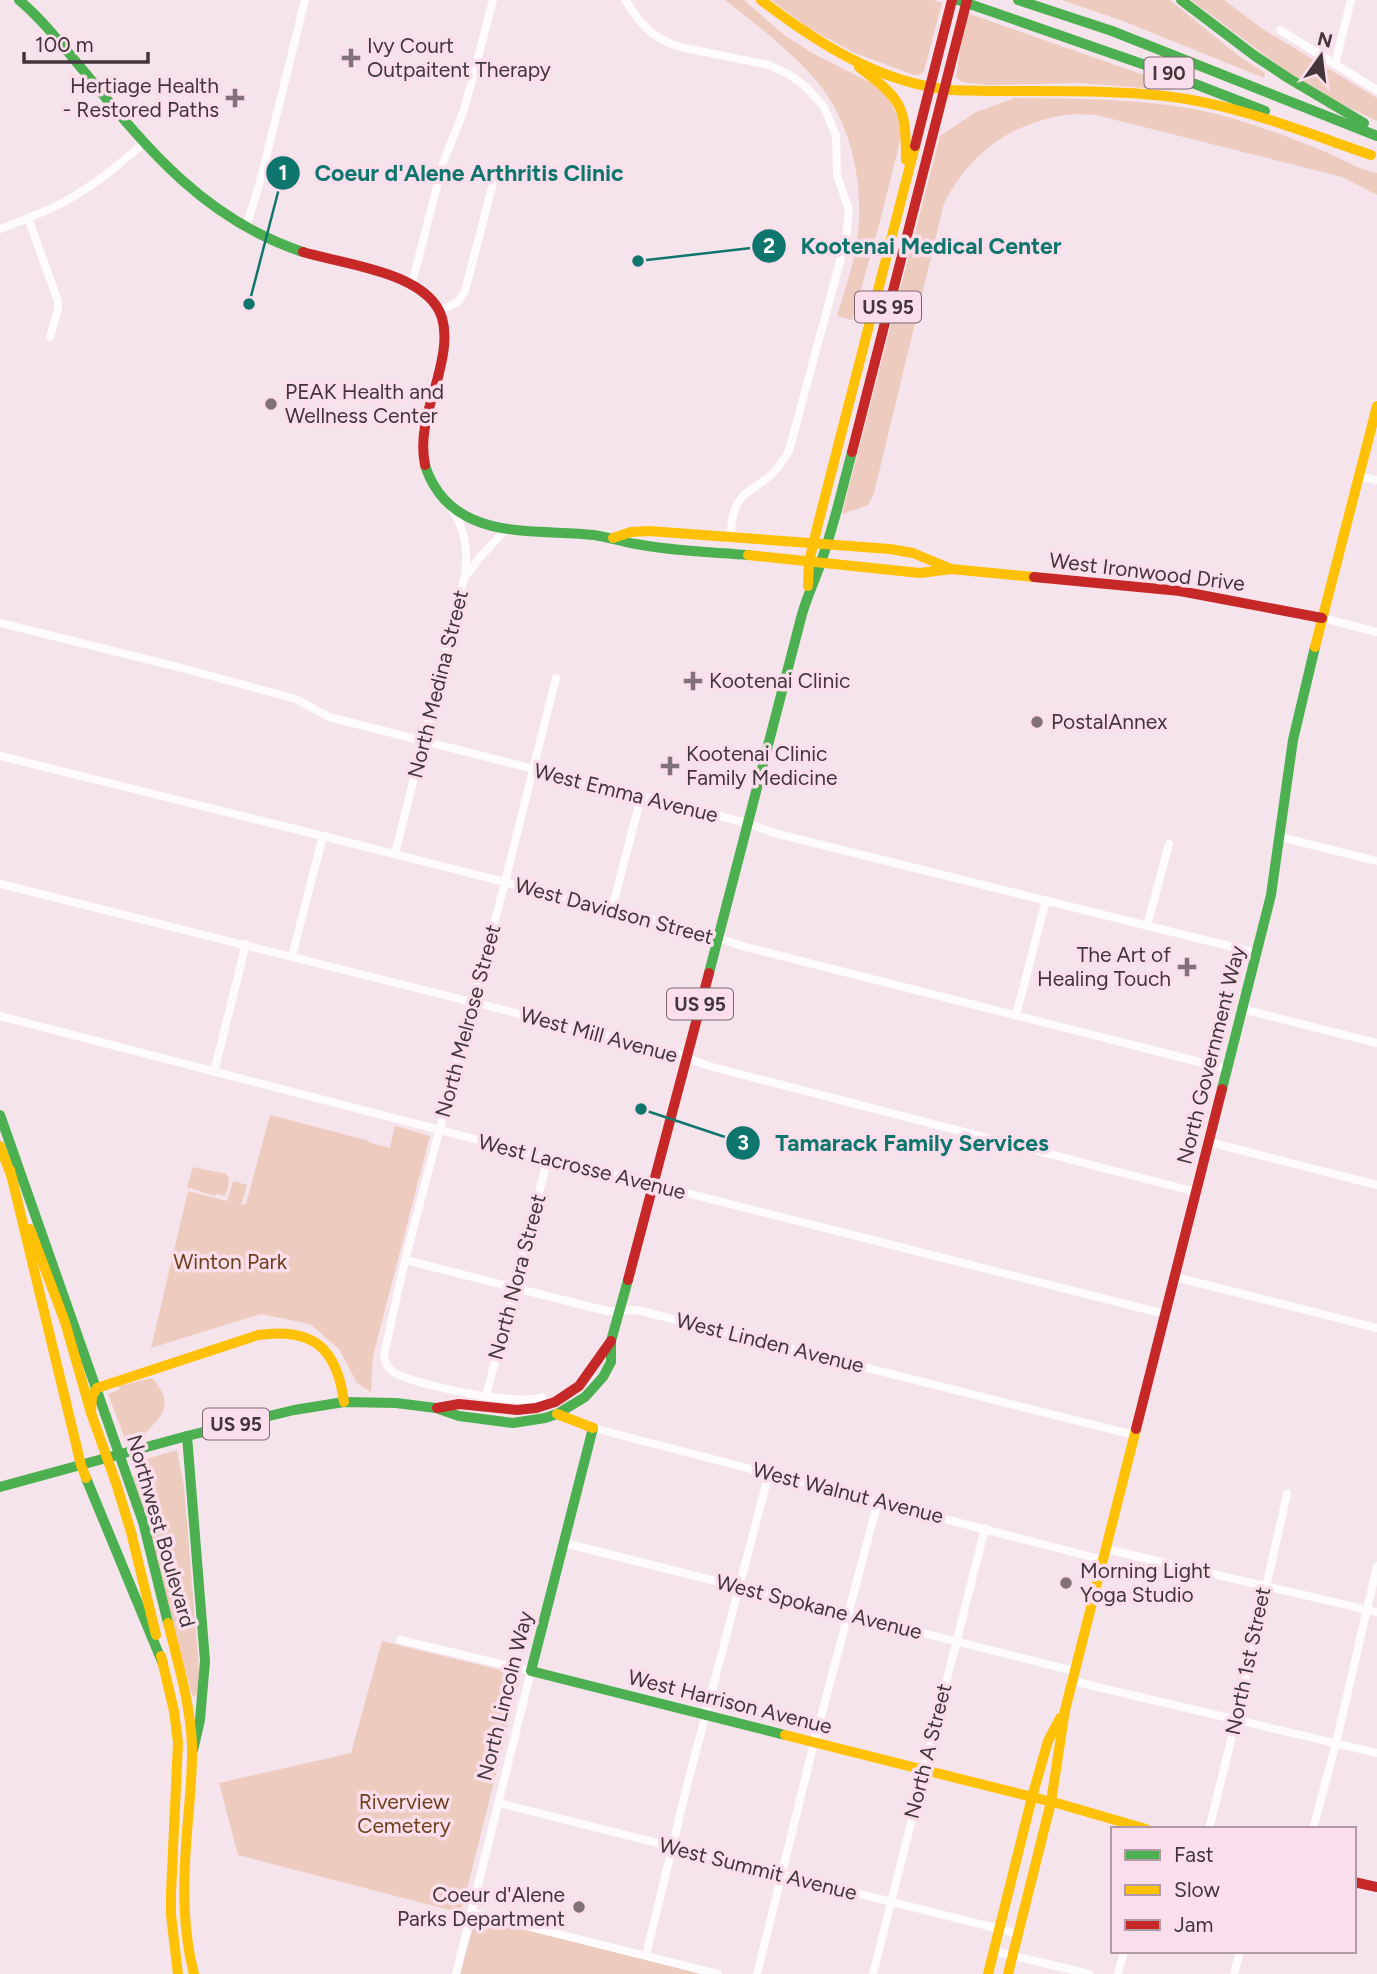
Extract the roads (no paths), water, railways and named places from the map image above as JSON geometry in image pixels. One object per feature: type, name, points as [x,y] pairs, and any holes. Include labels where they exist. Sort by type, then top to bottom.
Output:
[{"type":"main road","points":[[19,0],[51,33],[144,144],[182,183],[205,201],[244,226],[288,247],[412,283],[426,293],[440,311]]},
{"type":"main road","points":[[761,0],[832,47],[889,90],[902,107],[906,128],[905,185]]},
{"type":"main road","name":"US 95","points":[[807,593],[813,544],[946,22],[955,0]]},
{"type":"main road","name":"I 90","points":[[955,0],[1200,84],[1374,156]]},
{"type":"main road","name":"US 95","points":[[0,1487],[187,1436],[294,1410],[344,1402],[396,1403],[436,1408],[459,1416],[513,1423],[532,1422],[557,1414],[585,1398],[603,1377],[611,1362],[611,1341],[807,593],[827,544],[967,0]]},
{"type":"main road","name":"I 90","points":[[1018,0],[1112,30],[1377,133]]},
{"type":"main road","points":[[1181,0],[1288,78],[1377,133]]},
{"type":"main road","points":[[832,47],[883,72],[930,87],[944,88]]},
{"type":"main road","name":"I 90","points":[[944,88],[1124,92],[1169,97],[1239,111],[1374,156]]},
{"type":"main road","name":"West Ironwood Drive","points":[[440,311],[443,318],[444,349],[422,448],[430,481],[441,497],[472,518],[507,528],[613,538],[638,545],[920,573],[951,569],[1180,591],[1322,618]]},
{"type":"main road","name":"North Government Way","points":[[1008,1974],[1051,1802],[1073,1676],[1271,895],[1293,740],[1377,406]]},
{"type":"main road","name":"West Ironwood Drive","points":[[613,538],[631,531],[649,531],[890,549],[913,553],[951,569]]},
{"type":"main road","name":"Northwest Boulevard","points":[[0,1115],[143,1522],[186,1696],[192,1725],[193,1750],[184,1893],[186,1934],[194,1974]]},
{"type":"main road","name":"Northwest Boulevard","points":[[0,1146],[65,1322],[91,1413],[116,1483],[131,1532],[174,1711],[178,1744],[171,1915],[178,1974]]},
{"type":"main road","points":[[9,1170],[81,1465],[163,1664]]},
{"type":"main road","points":[[91,1413],[91,1395],[97,1388],[258,1335],[280,1332],[304,1336],[326,1351],[344,1384],[344,1402]]},
{"type":"main road","name":"US 95","points":[[436,1408],[457,1404],[529,1410],[549,1405],[579,1387],[611,1341]]},
{"type":"main road","points":[[585,1398],[584,1412],[593,1428]]},
{"type":"main road","points":[[557,1414],[593,1428]]},
{"type":"main road","name":"North Lincoln Way","points":[[531,1671],[593,1428]]},
{"type":"main road","points":[[187,1436],[205,1661],[201,1712],[193,1750]]},
{"type":"main road","name":"West Harrison Avenue","points":[[531,1671],[1032,1797],[1139,1827]]},
{"type":"main road","name":"North Government Way","points":[[988,1974],[1048,1741],[1065,1710]]},
{"type":"main road","points":[[1356,1882],[1377,1887]]},
{"type":"street","points":[[244,226],[261,178],[305,0]]},
{"type":"street","points":[[412,283],[443,163],[467,101],[493,0]]},
{"type":"street","points":[[625,0],[645,28],[667,43],[769,65],[790,75],[806,87],[824,107],[836,136],[837,175],[847,202],[849,222],[834,288],[789,451],[773,473],[738,500],[731,537]]},
{"type":"street","points":[[1335,64],[1351,0]]},
{"type":"street","points":[[1280,30],[1377,90]]},
{"type":"street","points":[[0,229],[80,193],[144,144]]},
{"type":"street","points":[[440,311],[458,302],[465,291],[493,183]]},
{"type":"street","points":[[27,218],[58,301],[50,337]]},
{"type":"street","points":[[1359,476],[1377,480]]},
{"type":"street","points":[[450,505],[465,535],[467,550],[464,578]]},
{"type":"street","name":"North Medina Street","points":[[396,854],[464,578],[481,555],[507,528]]},
{"type":"street","name":"West Ironwood Drive","points":[[1322,618],[1377,632]]},
{"type":"street","name":"West Emma Avenue","points":[[0,623],[296,699],[330,717],[774,833],[1257,953]]},
{"type":"street","name":"North Melrose Street","points":[[486,1396],[455,1391],[402,1376],[385,1364],[384,1355],[405,1260],[556,678]]},
{"type":"street","name":"West Davidson Street","points":[[0,756],[612,909],[767,952],[1227,1069]]},
{"type":"street","points":[[612,909],[641,797]]},
{"type":"street","points":[[292,956],[323,836]]},
{"type":"street","points":[[1280,837],[1377,861]]},
{"type":"street","points":[[1147,926],[1169,844]]},
{"type":"street","name":"West Mill Avenue","points":[[0,884],[660,1049],[705,1065],[1196,1192]]},
{"type":"street","points":[[1016,1015],[1046,900]]},
{"type":"street","points":[[214,1072],[246,944]]},
{"type":"street","points":[[1242,1009],[1377,1043]]},
{"type":"street","name":"West Lacrosse Avenue","points":[[0,1016],[1165,1314]]},
{"type":"street","points":[[1209,1142],[1377,1185]]},
{"type":"street","name":"North Nora Street","points":[[486,1396],[548,1158]]},
{"type":"street","name":"West Linden Avenue","points":[[405,1260],[607,1311],[640,1311],[1134,1435]]},
{"type":"street","points":[[1175,1277],[1377,1328]]},
{"type":"street","points":[[486,1396],[519,1400],[542,1397]]},
{"type":"street","name":"West Walnut Avenue","points":[[593,1428],[985,1528],[1377,1612]]},
{"type":"street","points":[[646,1955],[769,1473]]},
{"type":"street","name":"North 1st Street","points":[[1209,1827],[1287,1494]]},
{"type":"street","points":[[757,1974],[878,1501]]},
{"type":"street","name":"North A Street","points":[[873,1974],[985,1528]]},
{"type":"street","name":"West Spokane Avenue","points":[[564,1543],[956,1641],[1236,1720],[1377,1753]]},
{"type":"street","points":[[1314,1827],[1377,1566]]},
{"type":"street","name":"West Harrison Avenue","points":[[400,1640],[531,1671]]},
{"type":"street","name":"North Lincoln Way","points":[[456,1974],[531,1671]]},
{"type":"street","name":"West Summit Avenue","points":[[499,1803],[1018,1934]]},
{"type":"street","points":[[471,1912],[718,1974]]},
{"type":"street","points":[[994,1951],[1089,1974]]},
{"type":"street","points":[[1118,1974],[1123,1953]]},
{"type":"street","points":[[1234,1974],[1239,1953]]},
{"type":"place","name":"Ivy Court Outpaitent Therapy","points":[[351,58]]},
{"type":"place","name":"Hertiage Health - Restored Paths","points":[[235,98]]},
{"type":"place","name":"Kootenai Medical Center","points":[[638,261]]},
{"type":"place","name":"Coeur d'Alene Arthritis Clinic","points":[[249,304]]},
{"type":"place","name":"PEAK Health and Wellness Center","points":[[271,404]]},
{"type":"place","name":"Kootenai Clinic","points":[[693,681]]},
{"type":"place","name":"PostalAnnex","points":[[1037,722]]},
{"type":"place","name":"Kootenai Clinic Family Medicine","points":[[670,766]]},
{"type":"place","name":"The Art of Healing Touch","points":[[1187,967]]},
{"type":"place","name":"Tamarack Family Services","points":[[641,1109]]},
{"type":"place","name":"Morning Light Yoga Studio","points":[[1066,1583]]},
{"type":"place","name":"Coeur d'Alene Parks Department","points":[[579,1907]]},
{"type":"park label","name":"Winton Park","points":[[230,1262]]},
{"type":"park label","name":"Riverview Cemetery","points":[[404,1814]]}]
